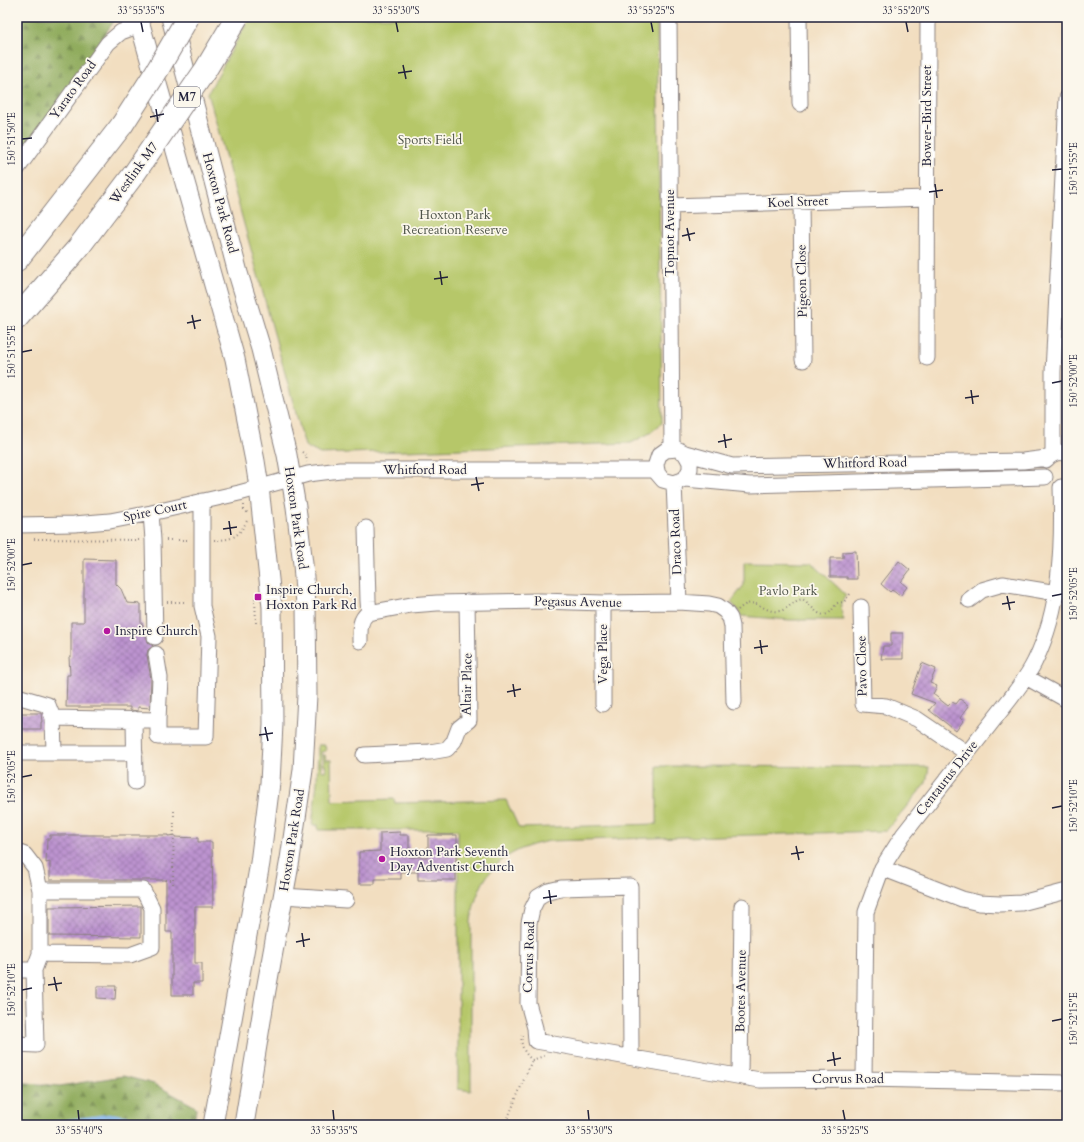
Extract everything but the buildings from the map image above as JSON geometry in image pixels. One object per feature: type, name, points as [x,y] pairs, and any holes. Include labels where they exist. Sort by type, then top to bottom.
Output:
[{"type":"highway","points":[[17,260],[122,125],[158,69],[188,17]]},
{"type":"highway","name":"Westlink M7","points":[[17,318],[78,248],[134,174],[206,69],[237,17]]},
{"type":"main road","name":"Hoxton Park Road","points":[[171,17],[238,273],[261,349],[287,455],[303,564],[307,695],[303,770],[290,859],[266,990],[244,1125]]},
{"type":"main road","name":"Hoxton Park Road","points":[[139,21],[233,352],[260,487],[272,607],[273,724],[265,782],[260,863],[214,1122]]},
{"type":"street","name":"Topnot Avenue","points":[[668,17],[670,206],[678,451]]},
{"type":"street","points":[[799,17],[800,104]]},
{"type":"street","name":"Bower-Bird Street","points":[[927,358],[928,17]]},
{"type":"street","name":"Yarato Road","points":[[17,169],[108,43],[121,32],[139,21]]},
{"type":"street","points":[[1064,486],[1050,484],[1044,477],[1043,468],[1056,455],[1053,372],[1061,344],[1067,98]]},
{"type":"street","name":"Koel Street","points":[[670,206],[927,198]]},
{"type":"street","name":"Pigeon Close","points":[[801,202],[803,360]]},
{"type":"street","points":[[666,450],[678,451],[690,462],[690,469],[679,481],[663,480],[656,470],[659,454],[666,450]]},
{"type":"street","name":"Whitford Road","points":[[678,451],[732,466],[1023,461],[1056,455]]},
{"type":"street","name":"Whitford Road","points":[[291,478],[308,474],[340,470],[656,470]]},
{"type":"street","name":"Whitford Road","points":[[679,481],[750,485],[1044,477]]},
{"type":"street","name":"Spire Court","points":[[17,525],[74,524],[110,521],[244,492],[291,478]]},
{"type":"street","name":"Draco Road","points":[[679,481],[679,602]]},
{"type":"street","name":"Centaurus Drive","points":[[864,1079],[866,912],[882,868],[903,835],[1010,699],[1036,660],[1048,627],[1057,593],[1064,486]]},
{"type":"street","points":[[156,654],[160,678],[158,737],[206,737],[209,636],[202,606],[202,501]]},
{"type":"street","points":[[151,513],[154,540],[155,637]]},
{"type":"street","points":[[360,640],[360,627],[363,617],[369,613],[366,528]]},
{"type":"street","points":[[969,600],[982,590],[1003,584],[1057,593]]},
{"type":"street","name":"Pegasus Avenue","points":[[369,613],[411,605],[467,602],[679,602],[709,604],[717,606],[725,611],[730,618],[734,636],[734,702]]},
{"type":"street","name":"Altair Place","points":[[364,755],[430,752],[447,749],[454,741],[459,728],[469,720],[467,602]]},
{"type":"street","name":"Vega Place","points":[[602,603],[602,704]]},
{"type":"street","name":"Pavo Close","points":[[861,607],[863,704],[886,706],[917,719],[967,753]]},
{"type":"street","points":[[1026,677],[1067,700]]},
{"type":"street","points":[[17,696],[48,705],[53,718],[54,752]]},
{"type":"street","points":[[53,718],[158,720]]},
{"type":"street","points":[[134,719],[135,782]]},
{"type":"street","points":[[17,753],[135,752]]},
{"type":"street","points":[[17,852],[25,855],[35,868],[40,890],[40,954],[34,970],[36,1045],[17,1044]]},
{"type":"street","points":[[882,868],[962,899],[979,903],[1021,903],[1067,891]]},
{"type":"street","name":"Corvus Road","points":[[631,1057],[630,886],[561,888],[548,891],[538,898],[532,909],[529,923],[528,1003],[535,1028],[536,1041],[760,1080],[864,1079],[1067,1083]]},
{"type":"street","points":[[40,890],[144,890],[152,908],[152,947],[130,955],[40,954]]},
{"type":"street","points":[[283,896],[346,900]]},
{"type":"street","name":"Bootes Avenue","points":[[740,1076],[742,906]]},
{"type":"street","points":[[17,970],[34,970]]},
{"type":"path","points":[[248,513],[251,516]]},
{"type":"path","points":[[734,608],[737,612],[744,604],[753,603],[778,611],[795,601],[802,599],[819,613],[825,614],[831,612],[838,603],[844,602],[850,594]]},
{"type":"path","points":[[255,596],[256,627]]},
{"type":"path","points":[[154,602],[188,601],[202,606]]},
{"type":"path","points":[[166,880],[173,882],[174,812]]},
{"type":"path","points":[[505,1125],[532,1060],[544,1056]]},
{"type":"green space","points":[[17,17],[117,17],[28,147],[17,160]]},
{"type":"green space","name":"Hoxton Park Recreation Reserve","points":[[250,17],[657,17],[662,423],[650,433],[631,443],[320,454],[305,446],[208,93]]},
{"type":"green space","name":"Pavlo Park","points":[[744,561],[811,562],[846,595],[841,607],[844,620],[790,620],[741,616],[731,602],[744,585]]},
{"type":"green space","points":[[318,745],[325,745],[326,751],[321,752],[321,770],[325,771],[326,766],[324,765],[323,755],[325,755],[326,760],[331,760],[332,801],[394,799],[395,803],[506,800],[519,828],[657,824],[657,766],[929,767],[926,783],[886,831],[550,841],[519,850],[506,857],[487,877],[480,889],[474,904],[471,921],[471,1091],[458,1089],[458,830],[318,830],[318,825],[312,825],[317,782]]},
{"type":"green space","points":[[123,1076],[154,1084],[196,1107],[194,1125],[17,1125],[17,1082],[60,1086]]},
{"type":"waterway","points":[[38,1125],[113,1115],[170,1125]]},
{"type":"place","name":"Inspire Church, Hoxton Park Rd","points":[[258,597]]},
{"type":"place","name":"Inspire Church","points":[[107,631]]},
{"type":"place","name":"Hoxton Park Seventh Day Adventist Church","points":[[382,859]]},
{"type":"park label","name":"Sports Field","points":[[430,140]]}]
